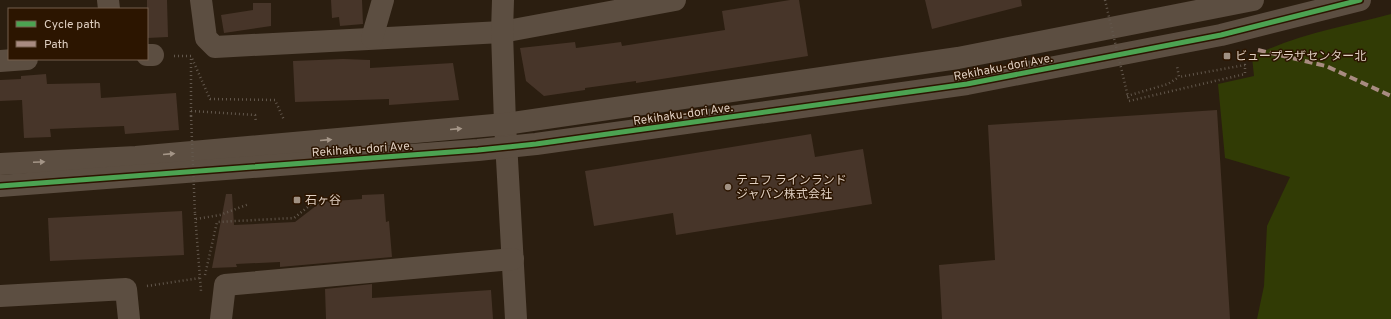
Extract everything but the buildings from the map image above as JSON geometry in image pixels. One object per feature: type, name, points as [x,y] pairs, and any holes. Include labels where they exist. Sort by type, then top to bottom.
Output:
[{"type":"street","points":[[201,0],[206,38],[215,47],[502,32],[675,0]]},
{"type":"street","points":[[372,38],[382,0]]},
{"type":"street","points":[[503,0],[502,32],[505,124],[516,319]]},
{"type":"street","name":"Rekihaku-dori Ave.","points":[[0,164],[136,157],[505,124],[958,58],[1254,0]]},
{"type":"street","name":"Rekihaku-dori Ave.","points":[[0,186],[507,148],[967,84],[1221,35],[1360,0]]},
{"type":"street","points":[[0,61],[14,60]]},
{"type":"street","points":[[222,319],[225,285],[513,259]]},
{"type":"street","points":[[0,296],[126,289],[129,319]]},
{"type":"path","points":[[1105,0],[1128,101],[1246,74],[1245,65],[1179,77],[1168,84],[1127,96]]},
{"type":"path","points":[[201,297],[195,214],[190,45],[206,38]]},
{"type":"path","points":[[191,56],[210,100],[275,100],[284,120]]},
{"type":"path","points":[[1177,66],[1179,77]]},
{"type":"path","points":[[191,111],[255,115],[256,122]]},
{"type":"path","points":[[201,291],[217,222],[294,218],[319,198]]},
{"type":"path","points":[[196,219],[220,215],[248,204]]},
{"type":"path","points":[[220,215],[221,222]]},
{"type":"path","points":[[126,289],[200,278]]},
{"type":"green space","points":[[1391,14],[1391,319],[1257,319],[1264,286],[1267,226],[1290,177],[1225,158],[1218,84],[1254,76],[1252,57],[1285,42]]},
{"type":"marked path","points":[[1258,50],[1326,66],[1391,96]]},
{"type":"cycle path","points":[[0,186],[478,150],[536,144],[967,84],[1221,35],[1360,0]]},
{"type":"place","name":"ビュープラザセンター北","points":[[1227,56]]},
{"type":"place","name":"テュフ ラインランド ジャパン株式会社","points":[[728,187]]},
{"type":"place","name":"石ヶ谷","points":[[297,200]]}]
